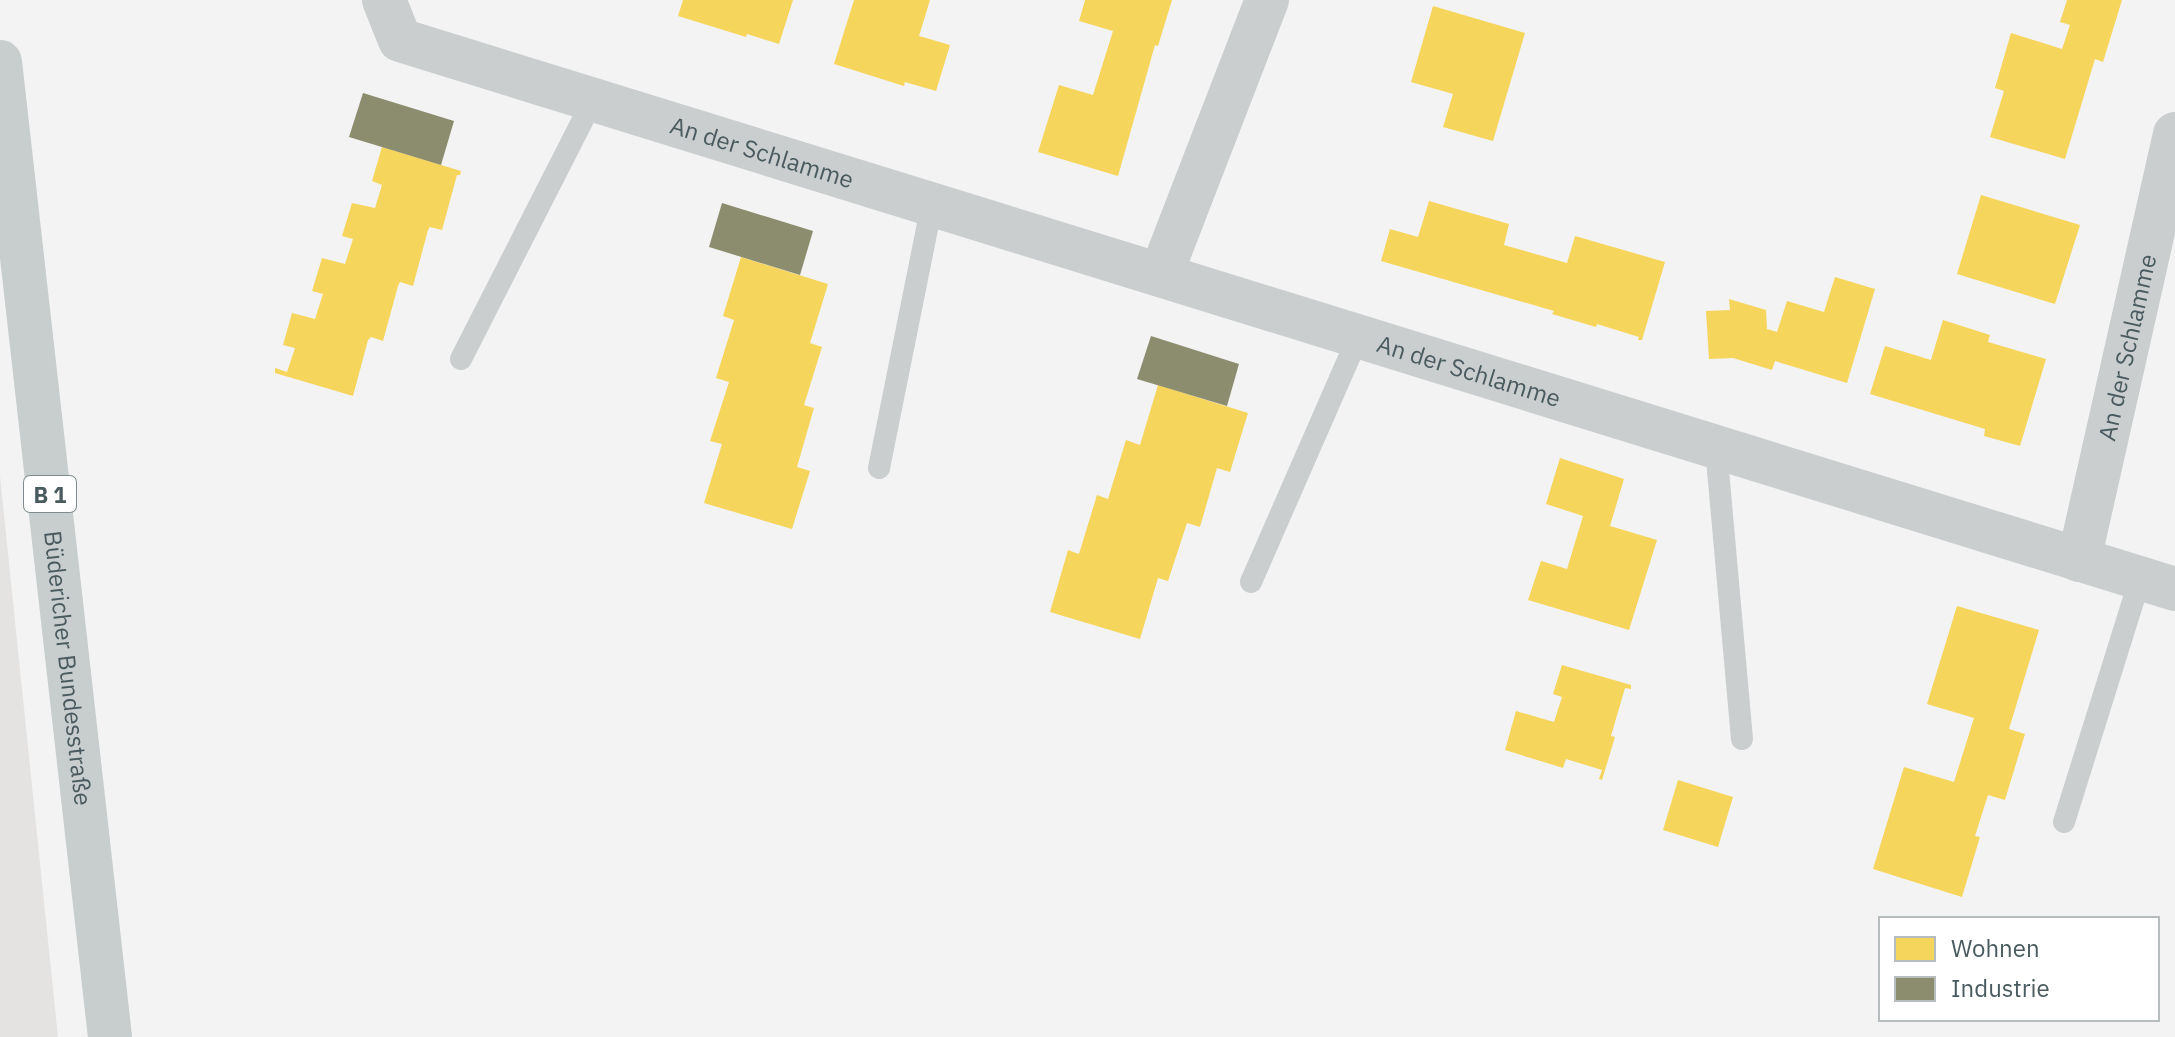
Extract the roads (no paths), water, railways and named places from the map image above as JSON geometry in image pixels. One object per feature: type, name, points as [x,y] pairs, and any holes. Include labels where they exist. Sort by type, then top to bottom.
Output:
[{"type":"main road","name":"Büdericher Bundesstraße","points":[[0,62],[110,1037]]},
{"type":"street","name":"An der Schlamme","points":[[384,0],[400,40],[2158,584]]},
{"type":"street","points":[[1161,274],[1267,0]]},
{"type":"street","name":"An der Schlamme","points":[[2079,560],[2175,134]]},
{"type":"lane","points":[[461,359],[593,100]]},
{"type":"lane","points":[[879,468],[932,204]]},
{"type":"lane","name":"An der Schlamme","points":[[1251,582],[1359,335]]},
{"type":"lane","points":[[1716,448],[1742,739]]},
{"type":"lane","name":"An der Schlamme","points":[[2064,822],[2158,584]]}]
